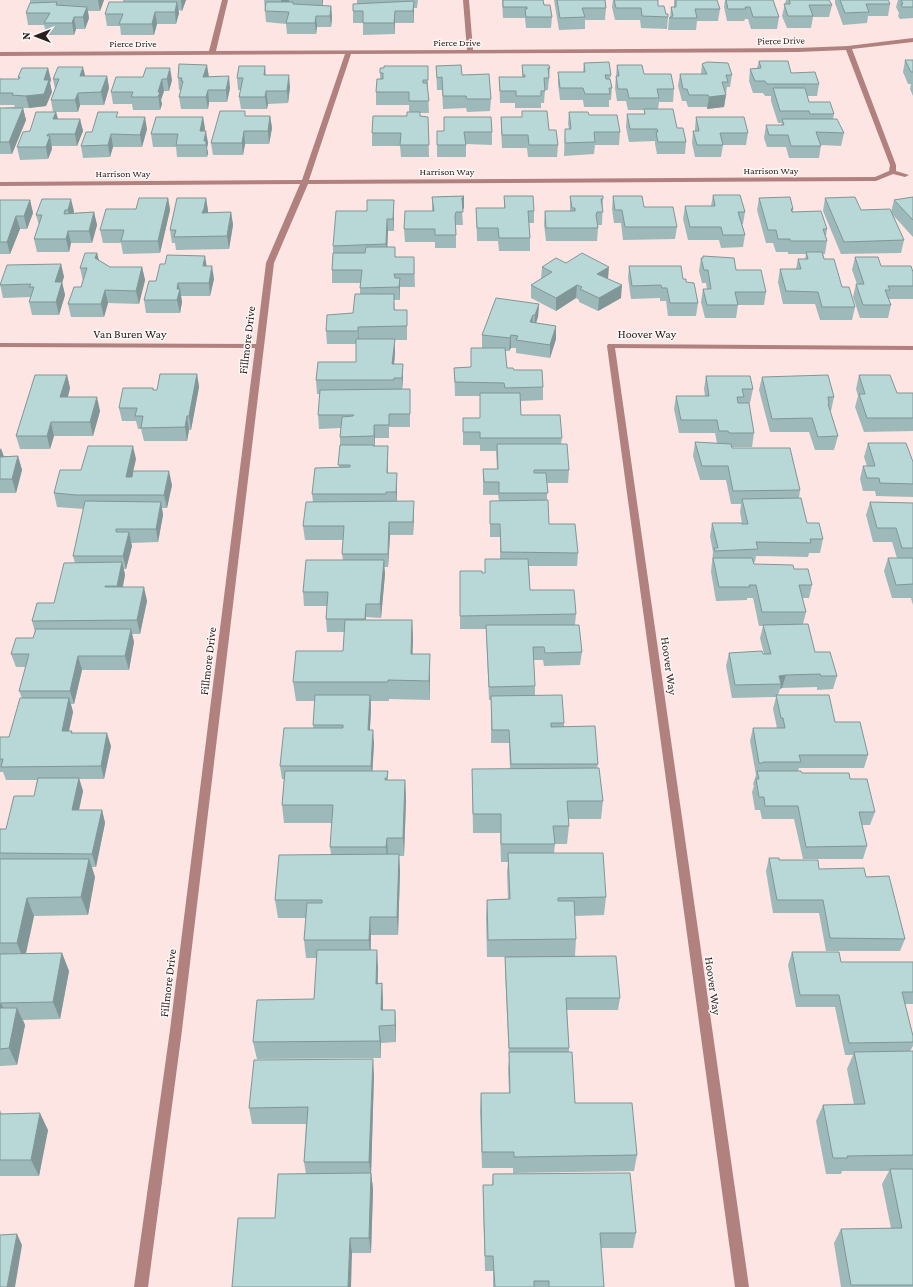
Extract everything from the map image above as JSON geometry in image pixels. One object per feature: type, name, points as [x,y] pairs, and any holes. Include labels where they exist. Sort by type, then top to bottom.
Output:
[{"type":"street","points":[[212,52],[225,0]]},
{"type":"street","points":[[466,0],[470,52]]},
{"type":"street","name":"Pierce Drive","points":[[0,54],[349,51],[470,52],[790,50],[848,48],[913,40]]},
{"type":"street","points":[[848,48],[892,158],[892,172],[905,175]]},
{"type":"street","name":"Fillmore Drive","points":[[141,1287],[176,1022],[270,264],[305,182],[349,51]]},
{"type":"street","name":"Harrison Way","points":[[0,184],[863,180],[885,176],[892,172]]},
{"type":"street","name":"Van Buren Way","points":[[0,346],[259,346]]},
{"type":"street","name":"Hoover Way","points":[[742,1287],[611,346],[913,348]]},
{"type":"building","points":[[503,0],[543,0],[544,5],[550,5],[552,17],[526,17],[525,9],[527,9],[527,7],[503,7]]},
{"type":"building","points":[[557,0],[605,0],[606,8],[582,8],[585,17],[560,18]]},
{"type":"building","points":[[614,0],[658,0],[658,6],[664,6],[668,17],[642,16],[641,8],[616,8]]},
{"type":"building","points":[[676,0],[717,0],[720,9],[695,9],[697,18],[669,18],[673,16],[671,7],[676,7]]},
{"type":"building","points":[[726,0],[773,0],[779,17],[753,17],[750,7],[745,7],[746,9],[728,9]]},
{"type":"building","points":[[789,0],[829,0],[832,5],[809,5],[813,16],[788,16],[784,4],[790,4]]},
{"type":"building","points":[[840,0],[888,0],[890,4],[866,4],[869,12],[845,13]]},
{"type":"building","points":[[901,0],[913,0],[913,7],[902,7],[901,4],[903,4]]},
{"type":"building","points":[[414,1],[413,11],[395,11],[394,23],[363,23],[363,11],[353,11],[353,4]]},
{"type":"building","points":[[57,2],[56,5],[87,7],[83,17],[74,17],[72,23],[44,23],[50,13],[26,13],[30,3]]},
{"type":"building","points":[[109,2],[177,2],[175,12],[155,12],[152,24],[119,24],[123,14],[105,14]]},
{"type":"building","points":[[266,2],[293,2],[293,4],[331,6],[330,16],[316,16],[315,23],[286,23],[289,12],[265,11]]},
{"type":"building","points":[[905,60],[913,60],[913,72],[911,72]]},
{"type":"building","points":[[759,61],[788,61],[791,73],[815,72],[819,84],[767,84],[765,81],[755,81],[750,69],[761,68]]},
{"type":"building","points":[[609,62],[611,75],[605,75],[606,79],[610,79],[612,88],[609,88],[610,94],[585,94],[583,88],[560,88],[558,72],[585,72],[584,63]]},
{"type":"building","points":[[707,62],[728,63],[732,75],[726,75],[728,82],[722,82],[726,95],[709,97],[708,95],[689,95],[687,89],[683,89],[680,74],[707,74],[702,64]]},
{"type":"building","points":[[179,64],[207,65],[203,77],[229,76],[226,90],[208,90],[206,97],[179,97],[183,81],[181,81],[182,78],[178,78]]},
{"type":"building","points":[[461,65],[462,75],[489,74],[491,99],[467,99],[466,96],[443,96],[442,77],[437,78],[436,66]]},
{"type":"building","points":[[522,65],[549,65],[549,78],[544,78],[545,91],[541,91],[541,96],[516,96],[516,91],[500,91],[499,77],[525,77],[525,75],[523,75]]},
{"type":"building","points":[[617,65],[642,65],[644,74],[671,74],[674,89],[657,89],[659,98],[629,98],[627,89],[618,89],[616,76],[619,76]]},
{"type":"building","points":[[239,66],[265,66],[264,75],[289,75],[287,91],[266,91],[265,97],[239,97],[243,78],[237,78]]},
{"type":"building","points":[[384,66],[428,66],[428,80],[423,80],[423,83],[427,83],[429,101],[409,101],[409,92],[376,92],[377,79],[383,79],[383,73],[380,73],[380,68],[384,68]]},
{"type":"building","points":[[58,67],[83,67],[80,76],[107,76],[101,92],[78,93],[75,100],[51,100],[59,79],[53,79]]},
{"type":"building","points":[[22,68],[48,68],[44,80],[49,80],[44,94],[26,96],[12,95],[13,93],[0,93],[0,79],[19,79],[20,77],[18,77]]},
{"type":"building","points":[[146,68],[170,68],[167,79],[162,79],[158,97],[131,97],[133,92],[111,92],[116,77],[143,77]]},
{"type":"building","points":[[773,88],[805,88],[809,102],[830,102],[834,114],[810,114],[809,111],[780,111]]},
{"type":"building","points":[[0,108],[23,108],[9,142],[0,142]]},
{"type":"building","points":[[644,109],[673,109],[677,128],[683,128],[686,142],[658,142],[656,132],[658,132],[657,129],[630,129],[627,114],[645,114]]},
{"type":"building","points":[[220,111],[245,111],[245,116],[270,116],[268,131],[244,131],[242,143],[211,143]]},
{"type":"building","points":[[522,111],[547,111],[549,130],[556,130],[558,145],[529,145],[528,135],[502,135],[501,117],[522,117]]},
{"type":"building","points":[[36,112],[56,112],[53,119],[80,119],[75,134],[48,134],[47,136],[50,136],[46,147],[17,147],[23,132],[30,131]]},
{"type":"building","points":[[98,112],[118,112],[116,117],[145,117],[140,135],[111,134],[108,145],[81,146],[86,132],[92,132]]},
{"type":"building","points":[[407,112],[420,112],[420,116],[428,117],[429,145],[400,145],[401,133],[372,133],[373,116],[407,116]]},
{"type":"building","points":[[569,112],[588,112],[589,115],[617,115],[620,132],[594,132],[595,142],[565,143],[565,129],[571,129]]},
{"type":"building","points":[[156,117],[203,117],[200,131],[206,131],[204,141],[206,141],[206,145],[176,145],[178,134],[151,134]]},
{"type":"building","points":[[444,117],[491,117],[492,132],[464,132],[466,145],[437,145],[437,131],[444,131]]},
{"type":"building","points":[[696,117],[744,117],[748,133],[720,133],[723,145],[697,145],[693,131],[699,131]]},
{"type":"building","points":[[782,119],[837,119],[844,133],[816,132],[821,146],[791,146],[788,135],[769,135],[766,125],[784,125]]},
{"type":"building","points":[[713,195],[740,195],[745,212],[738,212],[745,235],[723,235],[721,227],[690,227],[685,206],[715,206]]},
{"type":"building","points":[[464,196],[462,198],[463,212],[456,212],[455,216],[456,235],[435,235],[435,229],[404,229],[405,211],[434,211],[432,197]]},
{"type":"building","points":[[504,196],[533,196],[534,211],[528,211],[530,238],[499,238],[498,228],[477,228],[476,208],[505,208]]},
{"type":"building","points":[[570,196],[603,196],[603,199],[601,199],[603,212],[597,212],[596,215],[598,228],[546,228],[545,211],[575,211],[575,208],[572,208]]},
{"type":"building","points":[[613,196],[642,196],[644,207],[673,207],[677,227],[625,227],[622,210],[615,210]]},
{"type":"building","points":[[790,197],[793,209],[791,209],[792,212],[821,211],[827,229],[823,229],[827,241],[790,241],[790,239],[778,239],[776,230],[768,230],[759,198]]},
{"type":"building","points":[[855,197],[861,210],[890,209],[904,240],[844,242],[825,198]]},
{"type":"building","points":[[913,197],[913,220],[894,200]]},
{"type":"building","points":[[139,198],[168,198],[158,241],[121,241],[124,230],[100,230],[106,209],[136,209]]},
{"type":"building","points":[[177,198],[206,198],[202,213],[231,212],[227,236],[174,237],[176,230],[170,230]]},
{"type":"building","points":[[42,199],[71,199],[68,210],[65,210],[64,214],[94,212],[89,231],[68,231],[66,239],[34,239],[42,215],[36,215]]},
{"type":"building","points":[[0,200],[30,200],[24,216],[16,216],[7,242],[0,242]]},
{"type":"building","points":[[367,200],[394,200],[393,219],[387,219],[386,244],[333,246],[336,211],[367,211]]},
{"type":"building","points":[[366,247],[395,247],[395,257],[414,257],[414,274],[394,274],[395,278],[400,278],[399,287],[360,288],[362,270],[332,270],[333,253],[365,253]]},
{"type":"building","points":[[806,252],[822,252],[824,259],[834,259],[842,287],[849,287],[855,307],[822,307],[818,292],[786,291],[780,269],[801,269],[798,259],[808,259]]},
{"type":"building","points":[[85,253],[97,253],[95,258],[110,267],[142,267],[136,291],[105,290],[101,304],[68,304],[74,287],[81,287],[87,268],[80,268]]},
{"type":"building","points":[[582,253],[609,267],[597,274],[622,285],[599,298],[580,289],[582,287],[577,285],[556,298],[531,285],[552,272],[542,267],[556,258],[566,263]]},
{"type":"building","points":[[167,255],[205,256],[203,266],[212,266],[209,283],[178,283],[177,289],[180,289],[177,300],[144,300],[149,281],[156,281],[160,264],[165,264]]},
{"type":"building","points":[[703,256],[734,258],[736,270],[761,270],[766,292],[735,292],[738,305],[707,305],[703,289],[711,289],[708,270],[704,270],[701,258],[703,258]]},
{"type":"building","points":[[855,257],[878,257],[881,266],[911,266],[913,272],[913,286],[888,286],[890,290],[885,290],[891,305],[863,305],[856,284],[864,284]]},
{"type":"building","points":[[61,264],[55,282],[62,282],[56,302],[29,302],[34,287],[29,287],[31,284],[0,285],[7,265]]},
{"type":"building","points":[[629,266],[681,266],[683,279],[686,279],[686,282],[694,283],[698,303],[670,303],[667,288],[662,288],[661,285],[632,286]]},
{"type":"building","points":[[355,294],[394,294],[394,310],[407,310],[407,326],[358,327],[358,331],[326,331],[327,315],[353,313]]},
{"type":"building","points":[[496,298],[539,304],[535,315],[533,315],[530,322],[556,326],[550,345],[516,340],[518,336],[511,335],[510,338],[482,335]]},
{"type":"building","points":[[356,339],[395,339],[392,364],[403,364],[402,378],[394,378],[394,380],[316,380],[318,362],[356,362]]},
{"type":"building","points":[[471,348],[505,348],[507,368],[513,368],[514,370],[542,370],[543,387],[505,388],[504,383],[455,382],[454,368],[471,367]]},
{"type":"building","points":[[160,374],[197,374],[189,416],[187,416],[185,427],[141,428],[143,416],[135,416],[137,408],[119,408],[123,388],[153,388],[153,390],[157,390]]},
{"type":"building","points":[[35,375],[67,375],[60,397],[97,397],[90,422],[51,422],[47,436],[16,436]]},
{"type":"building","points":[[828,375],[834,397],[828,397],[828,404],[838,436],[818,437],[812,418],[772,419],[762,377]]},
{"type":"building","points":[[859,375],[890,375],[897,393],[913,393],[913,418],[867,418],[859,394],[865,394]]},
{"type":"building","points":[[706,376],[750,376],[753,389],[742,389],[744,397],[737,397],[738,403],[749,403],[754,433],[729,433],[728,431],[719,431],[717,420],[681,420],[676,396],[709,396]]},
{"type":"building","points":[[410,389],[410,414],[389,414],[389,425],[374,425],[374,436],[340,437],[342,417],[354,415],[318,415],[320,390]]},
{"type":"building","points":[[480,393],[520,393],[521,415],[560,415],[562,438],[480,438],[480,432],[463,432],[463,418],[480,418]]},
{"type":"building","points":[[695,442],[731,444],[732,448],[790,448],[800,490],[733,491],[728,466],[702,466]]},
{"type":"building","points":[[868,443],[906,443],[913,462],[913,484],[880,483],[879,478],[867,478],[863,466],[875,466]]},
{"type":"building","points":[[497,444],[567,444],[569,470],[534,470],[534,473],[546,473],[548,493],[499,493],[499,482],[484,482],[483,469],[498,469]]},
{"type":"building","points":[[340,445],[388,446],[387,473],[397,473],[396,492],[386,492],[386,494],[312,494],[315,468],[350,467],[350,465],[338,465]]},
{"type":"building","points":[[88,446],[133,446],[126,477],[132,477],[133,471],[169,471],[164,495],[76,495],[54,493],[60,470],[81,470]]},
{"type":"building","points":[[18,456],[12,479],[0,479],[0,457]]},
{"type":"building","points":[[801,498],[807,523],[819,523],[823,539],[810,539],[811,543],[756,542],[758,549],[715,551],[714,548],[718,548],[712,523],[748,524],[742,499]]},
{"type":"building","points":[[548,500],[549,524],[575,524],[578,553],[501,552],[500,524],[490,524],[490,501]]},
{"type":"building","points":[[85,501],[161,502],[156,529],[116,529],[116,532],[129,532],[123,556],[73,556]]},
{"type":"building","points":[[414,501],[413,522],[389,522],[388,554],[342,554],[344,526],[303,526],[306,502]]},
{"type":"building","points":[[870,502],[913,503],[913,548],[902,548],[896,528],[877,528]]},
{"type":"building","points":[[713,558],[752,558],[754,564],[793,565],[794,569],[808,569],[812,585],[799,585],[806,612],[762,612],[756,585],[749,585],[750,587],[719,587]]},
{"type":"building","points":[[888,558],[913,558],[913,584],[896,585]]},
{"type":"building","points":[[485,559],[528,559],[530,590],[574,590],[576,614],[460,616],[460,571],[482,571],[482,573],[485,573]]},
{"type":"building","points":[[306,560],[384,560],[380,604],[366,604],[365,619],[326,619],[328,592],[303,592]]},
{"type":"building","points":[[122,562],[117,586],[105,587],[144,587],[137,620],[32,621],[37,603],[54,603],[64,563]]},
{"type":"building","points":[[345,620],[412,620],[411,654],[430,654],[429,681],[388,680],[388,682],[293,682],[296,651],[343,651]]},
{"type":"building","points":[[808,624],[815,652],[830,652],[837,676],[821,676],[820,674],[786,675],[779,676],[781,684],[735,685],[729,653],[762,651],[763,654],[771,654],[763,625]]},
{"type":"building","points":[[486,625],[579,625],[582,652],[545,653],[544,647],[533,647],[535,686],[489,687]]},
{"type":"building","points":[[36,629],[131,629],[125,656],[78,656],[70,691],[19,691],[29,654],[11,654],[16,638],[33,638]]},
{"type":"building","points":[[315,695],[370,695],[368,730],[373,730],[371,766],[280,766],[284,728],[343,728],[343,725],[313,725]]},
{"type":"building","points":[[562,695],[564,723],[551,723],[551,727],[595,726],[598,764],[511,764],[509,730],[492,730],[491,696]]},
{"type":"building","points":[[776,695],[829,695],[835,722],[860,722],[868,755],[799,755],[801,762],[759,763],[753,728],[785,728],[783,718],[781,718]]},
{"type":"building","points":[[20,698],[69,698],[62,731],[72,731],[71,733],[107,733],[101,766],[1,767],[3,759],[0,759],[0,737],[9,737]]},
{"type":"building","points":[[599,768],[603,801],[567,801],[569,826],[553,826],[555,844],[501,844],[501,814],[473,814],[472,769]]},
{"type":"building","points":[[285,771],[388,771],[387,778],[385,778],[385,780],[405,780],[403,838],[387,838],[386,847],[330,847],[333,805],[282,805]]},
{"type":"building","points":[[757,771],[849,773],[850,779],[867,779],[875,812],[859,812],[867,846],[806,847],[798,806],[765,806],[764,797],[759,797],[756,779],[759,779]]},
{"type":"building","points":[[38,778],[79,778],[72,810],[102,810],[92,854],[0,853],[0,829],[6,829],[14,796],[34,796]]},
{"type":"building","points":[[508,853],[603,853],[606,897],[558,898],[558,901],[574,901],[576,939],[488,940],[487,900],[510,899]]},
{"type":"building","points":[[399,854],[397,917],[370,917],[369,940],[304,940],[307,903],[322,903],[322,900],[275,900],[279,855]]},
{"type":"building","points":[[769,858],[779,858],[779,860],[818,860],[819,869],[864,868],[866,877],[889,876],[905,939],[830,938],[823,900],[777,900]]},
{"type":"building","points":[[0,859],[89,859],[81,897],[27,898],[17,943],[0,943]]},
{"type":"building","points":[[317,950],[377,950],[376,984],[382,983],[381,1010],[395,1010],[395,1025],[379,1026],[380,1041],[253,1042],[257,1000],[314,999]]},
{"type":"building","points":[[792,952],[839,952],[841,962],[913,962],[913,992],[902,992],[913,1036],[913,1042],[849,1043],[839,995],[800,995]]},
{"type":"building","points":[[62,953],[53,1002],[1,1003],[0,1008],[0,954]]},
{"type":"building","points":[[616,956],[620,998],[566,998],[569,1048],[509,1048],[505,957]]},
{"type":"building","points":[[0,1008],[17,1008],[9,1048],[0,1049]]},
{"type":"building","points":[[913,1051],[913,1155],[847,1156],[848,1158],[833,1158],[823,1105],[865,1104],[854,1052]]},
{"type":"building","points":[[509,1052],[572,1052],[575,1103],[632,1103],[637,1155],[514,1157],[514,1152],[482,1152],[481,1093],[510,1093]]},
{"type":"building","points":[[373,1059],[369,1162],[304,1162],[308,1107],[249,1108],[254,1060]]},
{"type":"building","points":[[40,1113],[31,1160],[0,1160],[0,1114]]},
{"type":"building","points":[[890,1169],[913,1169],[913,1285],[851,1285],[841,1229],[902,1228]]},
{"type":"building","points":[[371,1173],[369,1238],[350,1238],[348,1287],[232,1287],[238,1218],[275,1218],[278,1174]]},
{"type":"building","points":[[630,1173],[636,1233],[600,1233],[604,1287],[549,1287],[549,1281],[534,1281],[534,1287],[495,1287],[493,1256],[485,1256],[483,1185],[493,1185],[493,1174]]},
{"type":"building","points":[[17,1234],[7,1287],[0,1287],[0,1235]]}]
